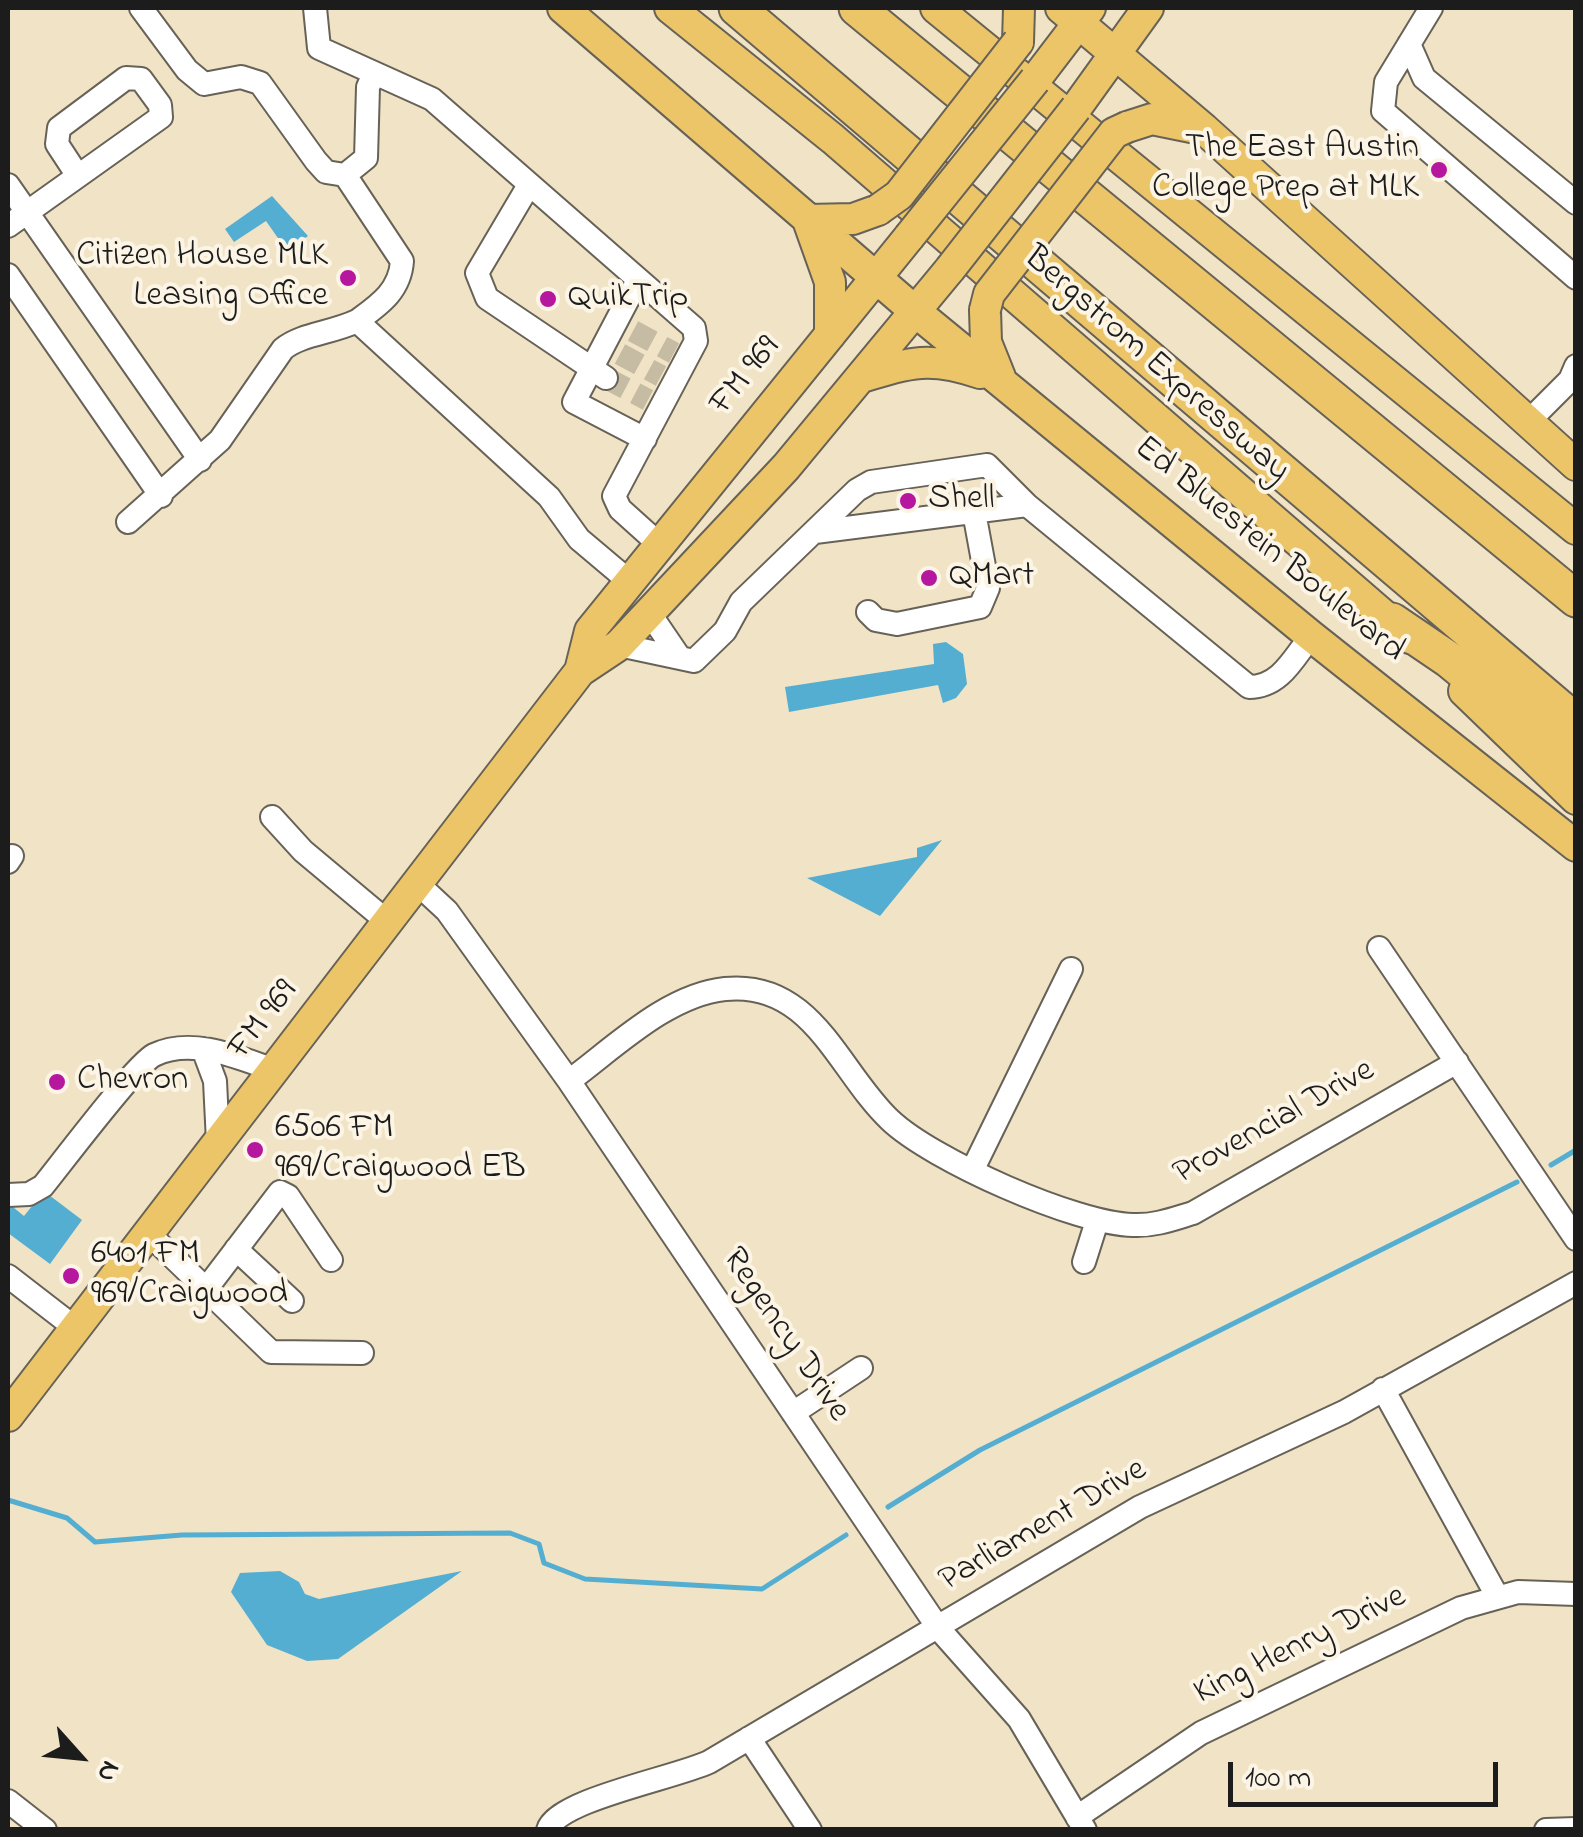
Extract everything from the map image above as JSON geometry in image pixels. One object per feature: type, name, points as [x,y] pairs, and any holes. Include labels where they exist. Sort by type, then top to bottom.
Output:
[{"type":"highway","name":"Bergstrom Expressway","points":[[736,8],[1576,722]]},
{"type":"highway","points":[[857,8],[1576,599]]},
{"type":"highway","points":[[1394,447],[1460,480],[1576,570]]},
{"type":"highway","points":[[1392,621],[1448,659],[1576,764]]},
{"type":"main road","name":"Ed Bluestein Boulevard","points":[[563,8],[916,312],[1311,636],[1576,846]]},
{"type":"main road","name":"Ed Bluestein Boulevard","points":[[670,8],[833,139],[1392,621],[1576,799]]},
{"type":"main road","points":[[936,8],[1576,529]]},
{"type":"main road","points":[[830,335],[830,282],[808,220],[853,219],[878,210],[899,195],[1018,42],[1019,8]]},
{"type":"main road","name":"FM 969","points":[[8,1416],[580,671],[618,646],[786,467],[950,269],[1117,54],[1148,8]]},
{"type":"main road","points":[[1076,12],[1117,54],[1576,465]]},
{"type":"main road","name":"FM 969","points":[[580,671],[590,631],[1035,80],[1076,12]]},
{"type":"main road","points":[[1000,380],[986,342],[988,294],[1114,133],[1152,119],[1204,130]]},
{"type":"main road","points":[[862,377],[920,360],[948,362],[1000,380]]},
{"type":"main road","points":[[648,611],[644,592],[662,568],[665,557],[660,545]]},
{"type":"street","points":[[128,522],[220,440],[283,349],[295,339],[328,336],[357,321],[386,300],[402,274],[402,261],[345,176],[326,172],[260,83],[242,77],[204,84],[186,70],[142,8]]},
{"type":"street","points":[[316,8],[314,33],[319,48],[432,100],[696,332],[655,404],[645,440],[614,496],[620,509],[660,545]]},
{"type":"street","points":[[1431,8],[1386,82],[1383,112],[1576,278]]},
{"type":"street","points":[[1408,44],[1424,78],[1576,204]]},
{"type":"street","points":[[345,176],[366,158],[368,87],[374,74]]},
{"type":"street","points":[[17,219],[78,176],[161,117],[160,105],[141,79],[126,78],[59,128],[58,144],[78,176]]},
{"type":"street","points":[[8,185],[17,219],[200,460]]},
{"type":"street","points":[[529,185],[477,274],[487,298],[598,374]]},
{"type":"street","points":[[8,275],[161,496]]},
{"type":"street","points":[[638,280],[624,327],[598,374],[574,402],[645,440]]},
{"type":"street","points":[[357,321],[549,498],[578,540],[630,582]]},
{"type":"street","points":[[1528,422],[1570,380],[1576,366]]},
{"type":"street","points":[[618,646],[694,661],[709,650],[741,602],[870,482],[987,465],[1027,505],[1249,687],[1265,687],[1278,679],[1311,636]]},
{"type":"street","points":[[815,532],[1027,505]]},
{"type":"street","points":[[868,612],[876,620],[897,624],[974,612],[980,607],[988,588],[974,512]]},
{"type":"street","points":[[648,611],[680,658]]},
{"type":"street","points":[[272,817],[303,851],[389,923]]},
{"type":"street","name":"Regency Drive","points":[[418,885],[447,911],[569,1081],[939,1629],[1019,1720],[1081,1823]]},
{"type":"street","points":[[1379,948],[1576,1238]]},
{"type":"street","points":[[973,1170],[1071,969]]},
{"type":"street","name":"Provencial Drive","points":[[569,1081],[674,1006],[728,988],[755,990],[786,1000],[808,1016],[894,1124],[973,1170],[1097,1221],[1161,1223],[1193,1213],[1457,1062]]},
{"type":"street","points":[[8,1195],[28,1194],[43,1186],[151,1056],[178,1048],[203,1049],[274,1070]]},
{"type":"street","points":[[203,1049],[215,1081],[218,1142]]},
{"type":"street","points":[[206,1289],[280,1192],[288,1196],[332,1260]]},
{"type":"street","points":[[1084,1262],[1097,1221]]},
{"type":"street","points":[[147,1232],[271,1352],[362,1353]]},
{"type":"street","points":[[236,1250],[292,1302]]},
{"type":"street","name":"Parliament Drive","points":[[548,1826],[582,1801],[683,1774],[939,1629],[1140,1507],[1382,1389],[1576,1282]]},
{"type":"street","points":[[11,1286],[74,1327]]},
{"type":"street","points":[[793,1413],[861,1368]]},
{"type":"street","points":[[1382,1389],[1497,1596]]},
{"type":"street","name":"King Henry Drive","points":[[1081,1823],[1201,1733],[1462,1608],[1497,1596],[1576,1594]]},
{"type":"street","points":[[749,1738],[810,1830]]},
{"type":"street","points":[[8,1801],[45,1830]]},
{"type":"street","points":[[1546,1830],[1576,1829]]},
{"type":"water","points":[[272,196],[308,236],[287,251],[266,221],[234,242],[225,229]]},
{"type":"water","points":[[946,642],[963,654],[967,684],[956,698],[943,703],[938,685],[789,712],[785,687],[934,664],[933,644]]},
{"type":"water","points":[[942,840],[880,916],[807,878],[917,857],[917,848]]},
{"type":"water","points":[[49,1195],[82,1220],[50,1264],[8,1233],[8,1203],[24,1216],[40,1196]]},
{"type":"water","points":[[280,1571],[299,1582],[305,1594],[319,1599],[462,1571],[338,1659],[307,1661],[267,1645],[231,1592],[240,1573]]},
{"type":"waterway","points":[[1551,1165],[1576,1150]]},
{"type":"waterway","points":[[888,1507],[980,1450],[1517,1182]]},
{"type":"waterway","points":[[8,1500],[67,1518],[95,1542],[182,1535],[510,1533],[539,1544],[544,1563],[585,1579],[762,1589],[846,1535]]},
{"type":"tunnel","points":[[633,331],[674,353]]},
{"type":"tunnel","points":[[620,354],[661,376]]},
{"type":"tunnel","points":[[606,378],[648,400]]},
{"type":"place","name":"The East Austin College Prep at MLK","points":[[1439,170]]},
{"type":"place","name":"Citizen House MLK Leasing Office","points":[[348,278]]},
{"type":"place","name":"QuikTrip","points":[[548,299]]},
{"type":"place","name":"Shell","points":[[908,501]]},
{"type":"place","name":"QMart","points":[[929,578]]},
{"type":"place","name":"Chevron","points":[[57,1082]]},
{"type":"place","name":"6506 FM 969/Craigwood EB","points":[[255,1150]]},
{"type":"place","name":"6401 FM 969/Craigwood","points":[[71,1276]]}]
